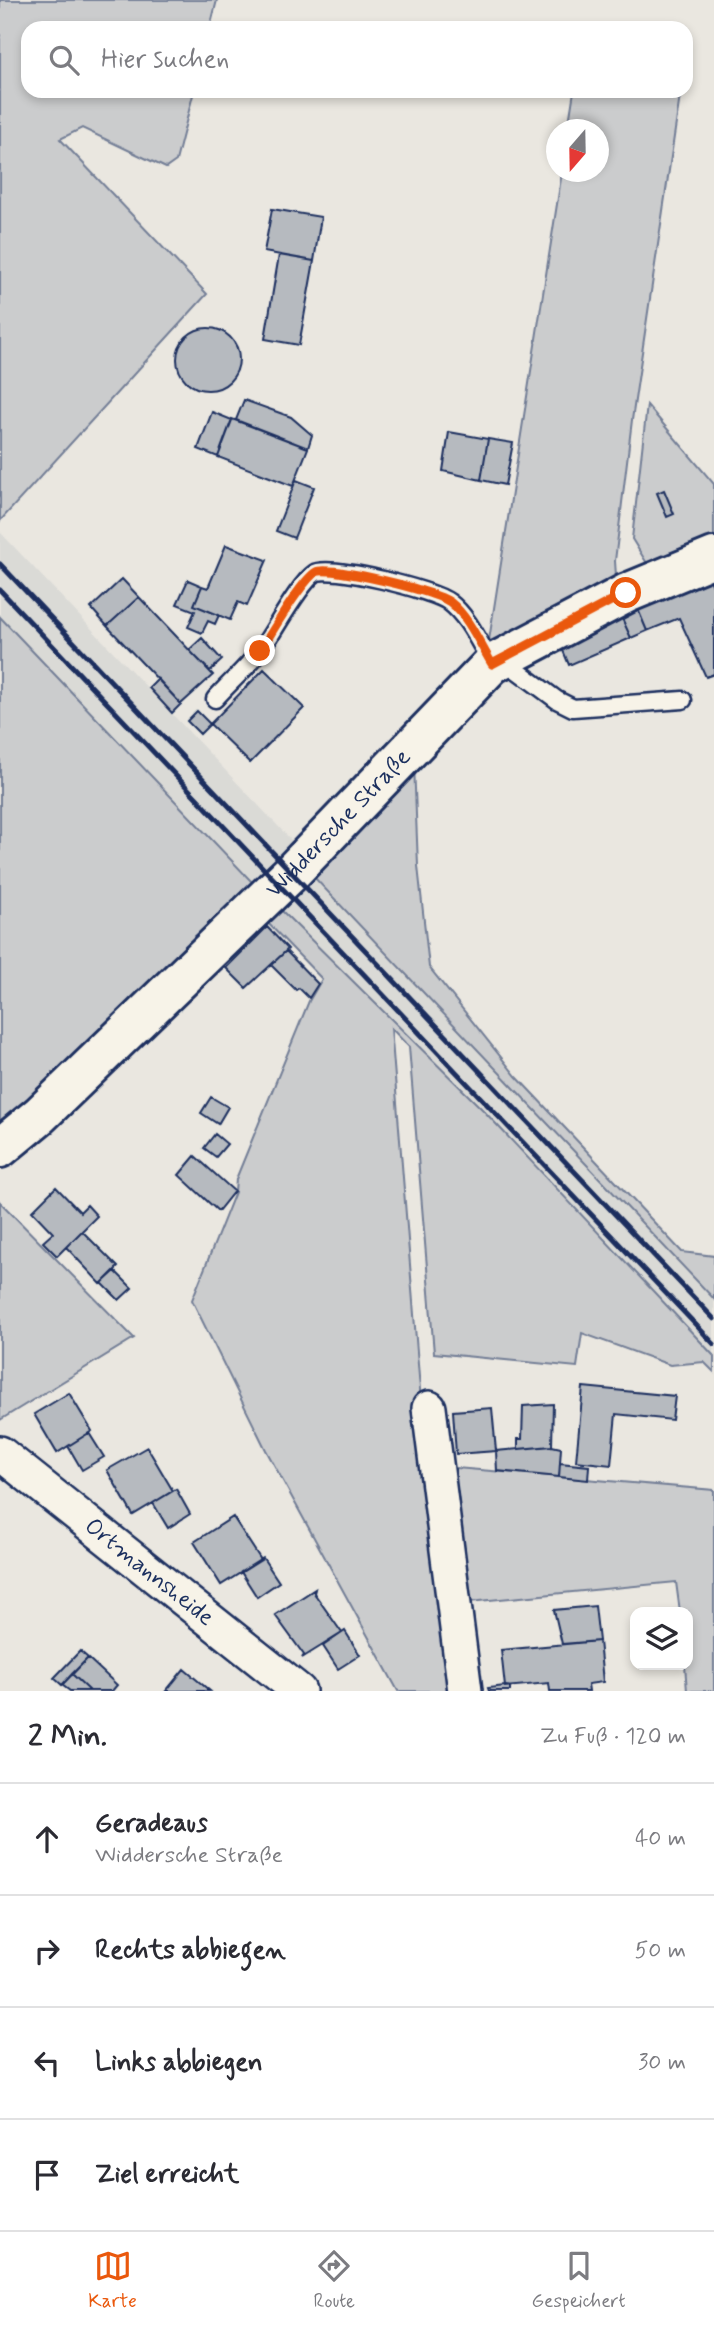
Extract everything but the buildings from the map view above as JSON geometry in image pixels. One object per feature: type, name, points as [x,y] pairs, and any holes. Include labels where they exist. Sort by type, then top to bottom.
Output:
[{"type":"street","name":"Widdersche Straße","points":[[0,1148],[40,1115],[279,885],[497,661],[626,593],[714,557]]},
{"type":"street","points":[[429,1408],[464,1691]]},
{"type":"street","name":"Ortmannsheide","points":[[0,1453],[299,1691]]},
{"type":"lane","points":[[215,699],[260,651],[315,572],[327,569],[398,583],[449,602],[497,661],[573,708],[682,700]]},
{"type":"shaded area","points":[[0,0],[217,0],[212,21],[21,21],[21,98],[192,98],[176,161],[166,168],[82,128],[60,139],[207,294],[0,521]]},
{"type":"shaded area","points":[[573,98],[680,98],[632,420],[615,561],[617,591],[487,653],[560,182],[609,182],[609,119],[570,119]]},
{"type":"shaded area","points":[[647,405],[714,484],[714,544],[653,573],[632,539]]},
{"type":"shaded area","points":[[0,532],[294,843],[312,874],[714,1299],[714,1356],[483,1110],[253,883],[0,617]]},
{"type":"shaded area","points":[[0,617],[253,883],[193,955],[0,1136]]},
{"type":"shaded area","points":[[414,763],[418,866],[429,967],[516,1076],[682,1252],[714,1256],[714,1299],[311,874]]},
{"type":"shaded area","points":[[277,906],[483,1110],[714,1356],[714,1372],[704,1362],[670,1365],[582,1333],[577,1367],[434,1353],[409,1047],[391,1028],[426,1464],[452,1691],[398,1691],[266,1450],[192,1300],[235,1192],[236,1179],[309,1001],[322,979],[264,919]]},
{"type":"shaded area","points":[[0,1202],[134,1338],[0,1420]]},
{"type":"shaded area","points":[[444,1467],[714,1490],[714,1691],[687,1691],[685,1670],[693,1670],[693,1607],[679,1607],[676,1582],[459,1603]]},
{"type":"railway","points":[[0,564],[714,1319]]},
{"type":"railway","points":[[0,590],[714,1344]]},
{"type":"route","points":[[260,651],[305,584],[315,572],[327,569],[398,583],[438,595],[458,611],[492,664],[626,593]]}]
